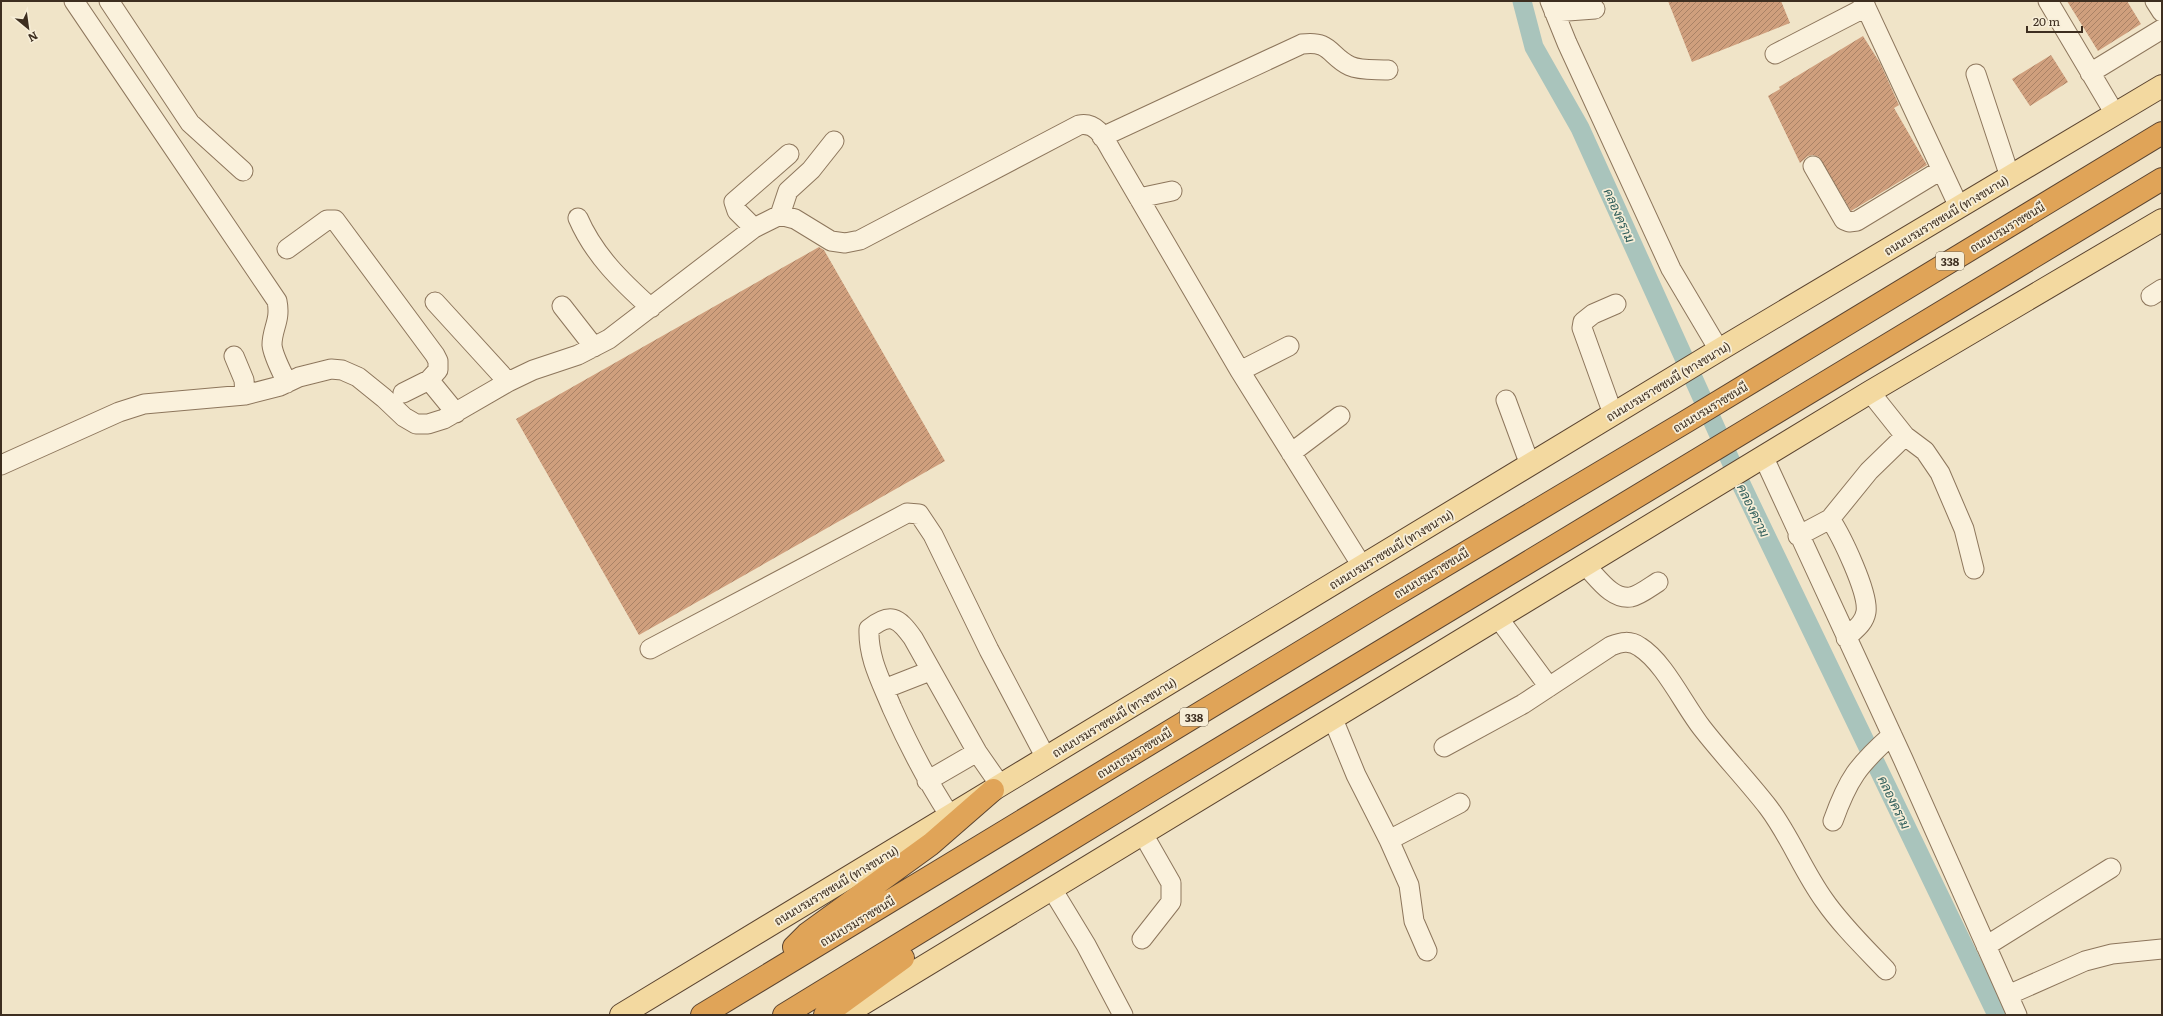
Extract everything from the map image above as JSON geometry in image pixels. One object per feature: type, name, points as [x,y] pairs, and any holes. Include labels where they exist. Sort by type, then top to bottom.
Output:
[{"type":"highway","name":"ถนนบรมราชชนนี","points":[[702,1015],[1386,600],[1687,421],[2162,133]]},
{"type":"highway","points":[[784,1015],[1703,456],[2162,179]]},
{"type":"highway","points":[[758,981],[807,934],[931,844],[997,788]]},
{"type":"highway","points":[[825,1015],[999,884]]},
{"type":"main road","name":"ถนนบรมราชชนนี (ทางขนาน)","points":[[621,1015],[1530,464],[2162,86]]},
{"type":"main road","points":[[844,1015],[1712,490],[1870,392],[2162,220]]},
{"type":"street","points":[[74,1],[277,301],[279,311],[278,321],[272,345],[287,383]]},
{"type":"street","points":[[109,1],[190,123],[243,171]]},
{"type":"street","points":[[2048,1],[2115,114]]},
{"type":"street","points":[[2155,1],[2162,12]]},
{"type":"street","points":[[1776,54],[1865,4],[1959,207]]},
{"type":"street","points":[[1595,9],[1552,6],[1672,269],[1717,352]]},
{"type":"street","points":[[2090,73],[2162,29]]},
{"type":"street","points":[[1102,137],[1302,44],[1313,42],[1322,45],[1350,66],[1360,69],[1388,70]]},
{"type":"street","points":[[1976,74],[2010,176]]},
{"type":"street","points":[[1,465],[119,412],[144,404],[245,395],[306,376],[331,370],[342,370],[358,377],[384,398],[404,418],[416,424],[428,424],[444,419],[508,382],[533,370],[578,355],[609,340],[754,228],[780,215],[795,219],[831,241],[845,244],[860,240],[1079,125],[1088,123],[1096,127],[1240,371],[1362,566]]},
{"type":"street","points":[[780,215],[788,191],[811,170],[834,141]]},
{"type":"street","points":[[754,228],[737,211],[734,202],[789,154]]},
{"type":"street","points":[[1813,166],[1844,220],[1849,222],[1857,220],[1941,170]]},
{"type":"street","points":[[1139,198],[1172,191]]},
{"type":"street","points":[[578,218],[586,237],[608,266],[625,285],[651,308]]},
{"type":"street","points":[[287,249],[327,220],[335,220],[438,361],[438,370],[428,380],[403,393]]},
{"type":"street","points":[[435,302],[508,382]]},
{"type":"street","points":[[1613,414],[1582,328],[1583,322],[1593,314],[1616,304]]},
{"type":"street","points":[[562,306],[594,347]]},
{"type":"street","points":[[1240,371],[1289,346]]},
{"type":"street","points":[[234,356],[244,380],[245,395]]},
{"type":"street","points":[[428,380],[456,413]]},
{"type":"street","points":[[1870,392],[1905,436],[1925,451],[1940,473],[1964,529],[1974,569]]},
{"type":"street","points":[[1506,400],[1530,464]]},
{"type":"street","points":[[1291,453],[1340,416]]},
{"type":"street","points":[[1798,536],[1830,519],[1869,471],[1905,436]]},
{"type":"street","points":[[1760,460],[1846,638],[1888,739],[2017,1015]]},
{"type":"street","points":[[650,648],[907,513],[919,514],[934,535],[989,650],[1046,758]]},
{"type":"street","points":[[1830,519],[1848,551],[1864,596],[1866,611],[1862,623],[1846,638]]},
{"type":"street","points":[[1586,566],[1612,592],[1621,597],[1631,597],[1658,582]]},
{"type":"street","points":[[950,816],[927,781],[874,667],[869,646],[869,629],[881,619],[893,618],[904,625],[913,638],[930,671],[997,788]]},
{"type":"street","points":[[1499,619],[1549,687]]},
{"type":"street","points":[[1444,747],[1523,704],[1611,646],[1631,642],[1640,647],[1654,660],[1702,727],[1768,807],[1793,845],[1823,900],[1843,925],[1886,970]]},
{"type":"street","points":[[884,689],[930,671]]},
{"type":"street","points":[[1334,719],[1356,775],[1389,840],[1409,885],[1414,921],[1427,951]]},
{"type":"street","points":[[1833,821],[1844,793],[1866,758],[1888,739]]},
{"type":"street","points":[[927,781],[977,752]]},
{"type":"street","points":[[1389,840],[1460,803]]},
{"type":"street","points":[[1142,939],[1171,902],[1172,892],[1171,883],[1143,834]]},
{"type":"street","points":[[1986,946],[2111,868]]},
{"type":"street","points":[[1052,889],[1086,945],[1123,1015]]},
{"type":"street","points":[[2008,995],[2085,961],[2112,954],[2162,949]]},
{"type":"building","points":[[1668,1],[1781,1],[1790,23],[1692,62]]},
{"type":"building","points":[[2067,1],[2127,1],[2141,24],[2098,51]]},
{"type":"building","points":[[1863,36],[1880,63],[1899,105],[1894,108],[1927,165],[1851,211],[1819,157],[1813,155],[1808,156],[1800,163],[1768,96],[1780,89],[1779,87]]},
{"type":"building","points":[[2051,55],[2068,82],[2030,106],[2012,79]]},
{"type":"building","points":[[819,247],[824,250],[945,461],[639,635],[516,419]]},
{"type":"waterway","name":"คลองคราม","points":[[1522,1],[1534,47],[1580,128],[1742,486],[1997,1015]]}]
